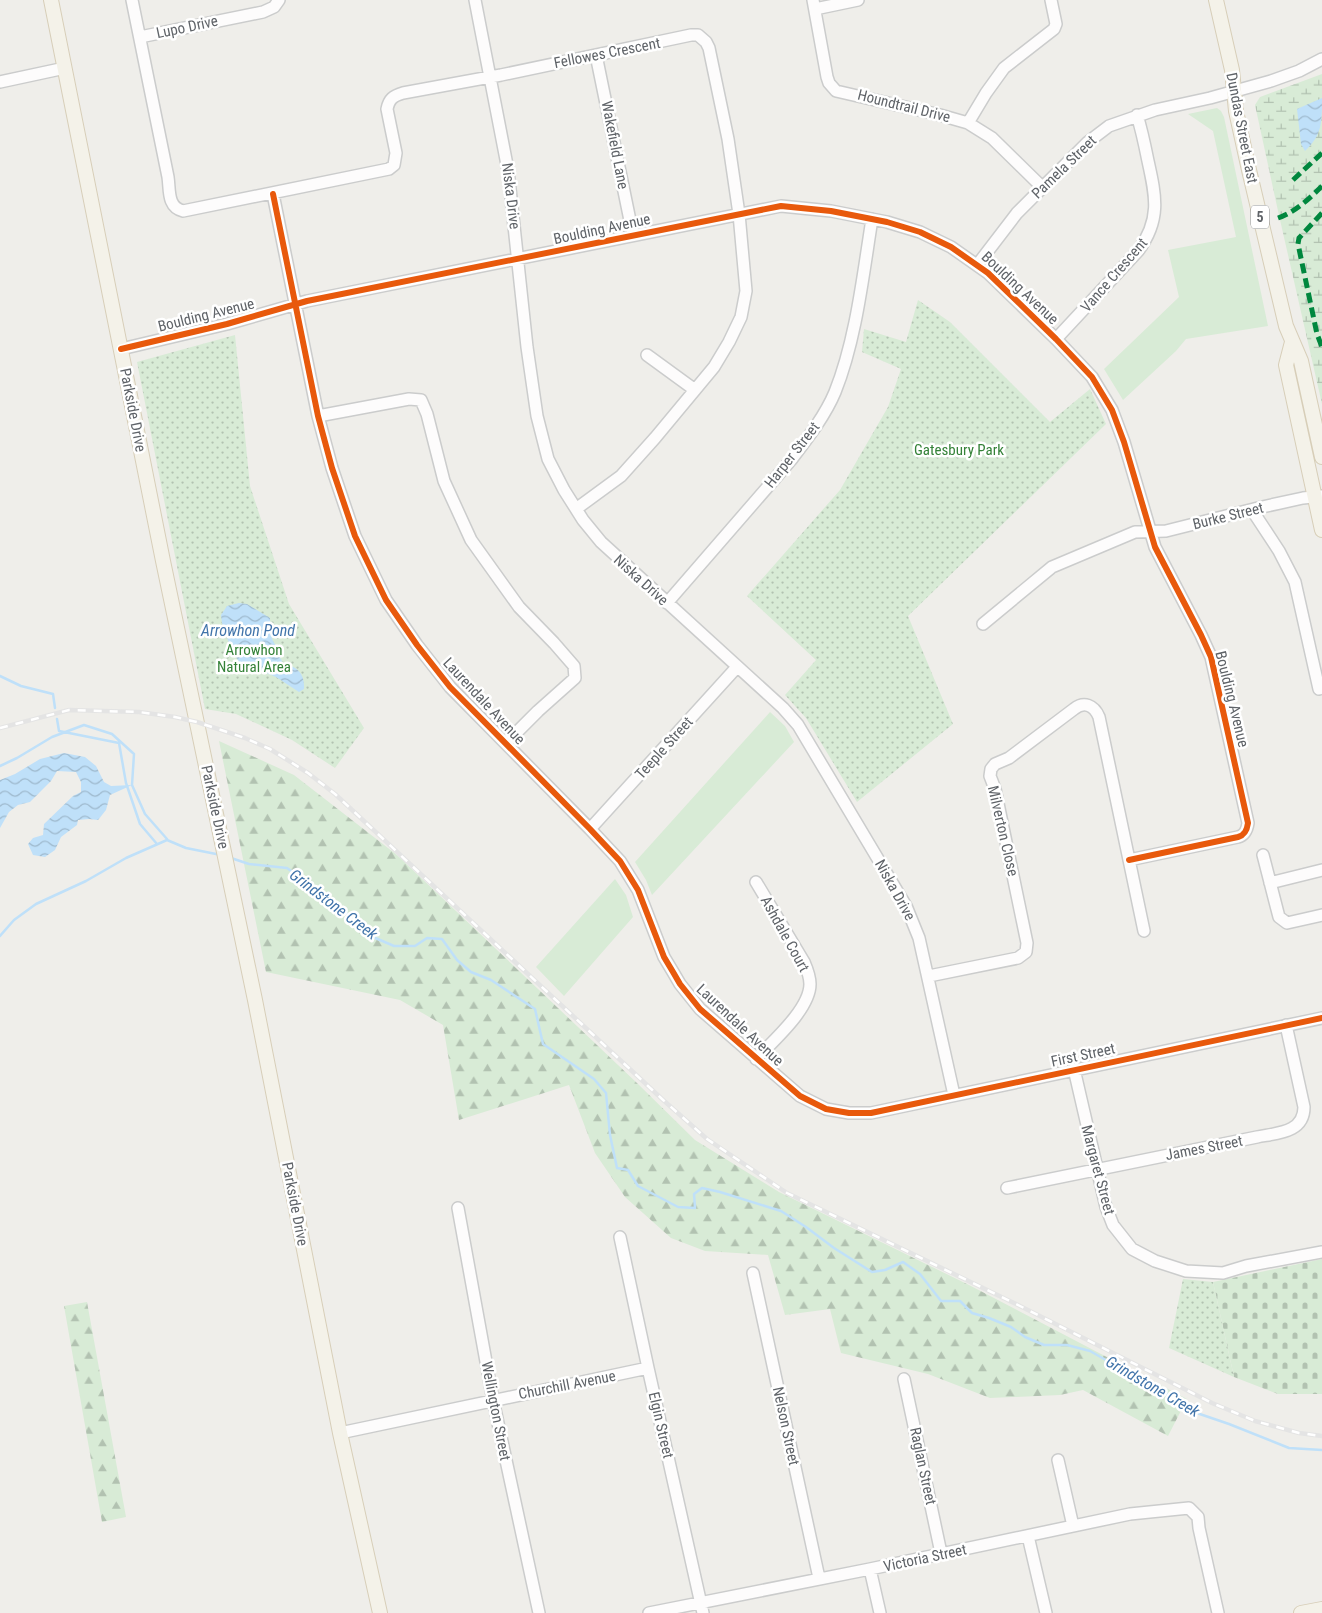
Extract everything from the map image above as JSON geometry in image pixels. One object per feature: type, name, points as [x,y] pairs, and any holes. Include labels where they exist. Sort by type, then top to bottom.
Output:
[{"type":"main road","name":"Parkside Drive","points":[[51,0],[163,561],[224,848],[340,1433],[380,1613]]},
{"type":"main road","name":"Dundas Street East","points":[[1216,0],[1232,70],[1236,110],[1281,308],[1292,342],[1301,361],[1322,457]]},
{"type":"main road","points":[[1292,342],[1286,366],[1322,530]]},
{"type":"main road","points":[[1300,1613],[1322,1609]]},
{"type":"street","points":[[132,0],[140,37]]},
{"type":"street","name":"Lupo Drive","points":[[150,87],[140,37],[263,12],[274,7],[279,0]]},
{"type":"street","name":"Niska Drive","points":[[474,0],[508,170],[527,347],[537,416],[548,460],[576,509],[601,542],[783,708],[798,725],[906,906],[920,938],[954,1095]]},
{"type":"street","points":[[814,4],[858,0]]},
{"type":"street","points":[[968,123],[1004,68],[1054,29],[1056,24],[1051,0]]},
{"type":"street","name":"Houndtrail Drive","points":[[814,4],[827,77],[829,83],[836,91],[922,110],[968,123],[992,138],[1042,187]]},
{"type":"street","name":"Fellowes Crescent","points":[[150,87],[168,177],[171,203],[175,208],[187,212],[389,169],[394,165],[396,159],[387,109],[391,98],[403,92],[690,35],[698,35],[706,42],[709,48],[728,139],[739,214],[746,277],[744,305],[736,328],[721,357],[695,390],[621,476],[576,509]]},
{"type":"street","name":"Wakefield Lane","points":[[596,54],[633,235]]},
{"type":"street","name":"Pamela Street","points":[[978,264],[1017,212],[1099,133],[1118,122],[1138,115],[1271,81],[1299,71],[1322,59]]},
{"type":"street","points":[[0,82],[65,68]]},
{"type":"street","name":"Vance Crescent","points":[[1056,339],[1138,251],[1150,230],[1154,217],[1156,198],[1138,115]]},
{"type":"street","name":"Laurendale Avenue","points":[[273,194],[318,416],[332,468],[355,536],[386,600],[417,645],[450,687],[620,861],[633,880],[664,957],[680,984],[700,1009],[793,1092],[826,1109],[848,1113]]},
{"type":"street","name":"Boulding Avenue","points":[[121,349],[226,324],[307,301],[781,206],[831,211],[872,219],[920,232],[951,247],[978,264],[1016,299],[1092,377],[1112,410],[1124,442],[1150,532],[1163,566],[1196,624],[1211,657],[1248,823],[1245,833],[1238,837],[1128,860]]},
{"type":"street","name":"Harper Street","points":[[667,603],[791,460],[810,436],[834,393],[852,337],[872,219]]},
{"type":"street","points":[[647,355],[695,390]]},
{"type":"street","points":[[318,416],[409,400],[421,400],[427,414],[444,481],[471,540],[519,608],[574,666],[576,678],[538,711],[506,743]]},
{"type":"street","name":"Burke Street","points":[[984,624],[1052,567],[1135,532],[1166,531],[1303,498],[1316,498]]},
{"type":"street","points":[[1252,510],[1279,551],[1295,582],[1319,689]]},
{"type":"street","name":"Teeple Street","points":[[590,829],[737,667]]},
{"type":"street","name":"Milverton Close","points":[[929,976],[1018,958],[1026,952],[1027,943],[992,782],[992,769],[995,764],[1009,758],[1079,705],[1088,704],[1097,712],[1099,717],[1128,860]]},
{"type":"street","points":[[1263,855],[1279,917],[1286,923],[1322,915]]},
{"type":"street","points":[[1128,860],[1144,931]]},
{"type":"street","points":[[1270,883],[1322,870]]},
{"type":"street","name":"Ashdale Court","points":[[756,882],[804,962],[809,973],[810,984],[809,992],[800,1010],[756,1059]]},
{"type":"street","name":"First Street","points":[[848,1113],[871,1113],[1322,1018]]},
{"type":"street","name":"James Street","points":[[1007,1188],[1294,1128],[1302,1119],[1304,1107],[1286,1025]]},
{"type":"street","name":"Margaret Street","points":[[1074,1069],[1106,1207],[1113,1225],[1132,1249],[1155,1261],[1186,1271],[1223,1273],[1246,1266],[1322,1252]]},
{"type":"street","name":"Wellington Street","points":[[458,1208],[493,1400],[539,1613]]},
{"type":"street","name":"Elgin Street","points":[[620,1237],[702,1608]]},
{"type":"street","name":"Nelson Street","points":[[753,1273],[819,1578]]},
{"type":"street","name":"Churchill Avenue","points":[[340,1433],[648,1368]]},
{"type":"street","name":"Raglan Street","points":[[904,1379],[941,1553]]},
{"type":"street","points":[[1058,1460],[1073,1526]]},
{"type":"street","name":"Victoria Street","points":[[649,1613],[702,1608],[819,1578],[1130,1514],[1189,1508],[1198,1517],[1218,1613]]},
{"type":"street","points":[[1028,1536],[1046,1613]]},
{"type":"street","points":[[870,1569],[880,1613]]},
{"type":"green space","points":[[1322,74],[1322,404],[1255,105],[1260,97]]},
{"type":"green space","points":[[1217,108],[1224,117],[1268,326],[1186,339],[1176,351],[1123,400],[1104,369],[1179,297],[1168,250],[1236,237],[1213,131],[1188,114]]},
{"type":"green space","name":"Gatesbury Park","points":[[918,300],[950,322],[1050,422],[1090,389],[1106,424],[908,616],[953,724],[857,802],[806,718],[785,695],[816,660],[747,596],[840,490],[888,407],[901,369],[862,352],[864,329],[906,342]]},
{"type":"green space","name":"Arrowhon Natural Area","points":[[235,335],[250,486],[289,604],[364,728],[335,768],[292,740],[236,714],[205,709],[137,362]]},
{"type":"green space","points":[[770,712],[785,726],[794,742],[652,895],[646,880],[635,862]]},
{"type":"green space","points":[[219,741],[294,775],[397,855],[695,1140],[779,1192],[969,1285],[1187,1399],[1168,1436],[1083,1390],[1060,1395],[990,1398],[928,1374],[841,1353],[830,1309],[785,1315],[768,1255],[705,1251],[671,1238],[625,1197],[595,1153],[569,1085],[459,1120],[443,1025],[400,1000],[266,972]]},
{"type":"green space","points":[[615,879],[626,895],[633,917],[564,996],[536,967]]},
{"type":"green space","points":[[1322,1259],[1322,1394],[1278,1394],[1234,1377],[1213,1282]]},
{"type":"green space","points":[[1183,1279],[1213,1282],[1234,1377],[1169,1348]]},
{"type":"green space","points":[[87,1302],[126,1517],[102,1522],[64,1306]]},
{"type":"water","points":[[1322,98],[1320,128],[1315,139],[1305,151],[1301,144],[1297,109]]},
{"type":"water","name":"Arrowhon Pond","points":[[239,603],[247,604],[270,618],[272,639],[276,646],[283,646],[280,658],[283,663],[292,666],[299,672],[303,679],[304,689],[299,692],[276,677],[239,662],[230,646],[221,615],[227,606]]},
{"type":"water","points":[[64,753],[85,757],[96,766],[104,782],[111,786],[132,785],[110,795],[106,810],[98,820],[78,820],[77,825],[61,837],[55,850],[45,857],[33,855],[28,844],[33,838],[43,835],[44,824],[73,796],[81,792],[81,782],[76,772],[57,771],[51,781],[30,802],[18,805],[9,812],[0,828],[0,780],[15,774],[40,759]]},
{"type":"waterway","points":[[0,676],[21,686],[53,694],[55,708]]},
{"type":"waterway","points":[[57,719],[59,731],[119,743],[126,783],[140,824],[157,844]]},
{"type":"waterway","points":[[0,766],[52,737],[84,725],[112,734],[134,754],[132,785],[145,814],[167,839]]},
{"type":"waterway","name":"Grindstone Creek","points":[[0,936],[14,920],[36,904],[86,881],[126,858],[167,840],[186,848],[221,855]]},
{"type":"waterway","name":"Grindstone Creek","points":[[231,858],[249,864],[287,868],[341,907],[355,924],[373,937],[394,946],[415,946],[427,938],[442,939],[457,960],[471,972],[491,980],[535,1009],[543,1044],[594,1079],[606,1093],[610,1135],[617,1168],[628,1170],[638,1186],[678,1207],[695,1208],[694,1194],[702,1188],[781,1211],[872,1272],[885,1270],[903,1262],[920,1274],[941,1301],[960,1301],[972,1313],[1011,1327],[1025,1337],[1044,1345],[1067,1345],[1090,1351],[1134,1376],[1155,1385],[1188,1410],[1289,1448],[1322,1450]]},
{"type":"railway","points":[[0,728],[69,710],[139,712],[197,722],[245,738],[270,749],[308,773],[335,794],[707,1139],[787,1193],[1018,1305],[1212,1403],[1255,1421],[1299,1433],[1322,1436]]},
{"type":"marked path","points":[[1293,180],[1322,153]]},
{"type":"marked path","points":[[1278,218],[1296,209],[1322,186]]},
{"type":"marked path","points":[[1322,213],[1299,238],[1298,244],[1317,334],[1322,347]]},
{"type":"cycle path","points":[[273,194],[318,416],[332,468],[355,536],[386,600],[417,645],[450,687],[620,861],[638,890],[664,957],[680,984],[700,1009],[800,1096],[826,1109],[849,1113],[871,1113],[1322,1018]]},
{"type":"cycle path","points":[[121,349],[227,324],[307,301],[781,206],[831,211],[887,222],[920,232],[951,247],[988,273],[1092,377],[1112,410],[1124,442],[1155,547],[1211,657],[1248,823],[1246,830],[1244,834],[1238,837],[1129,860]]}]
